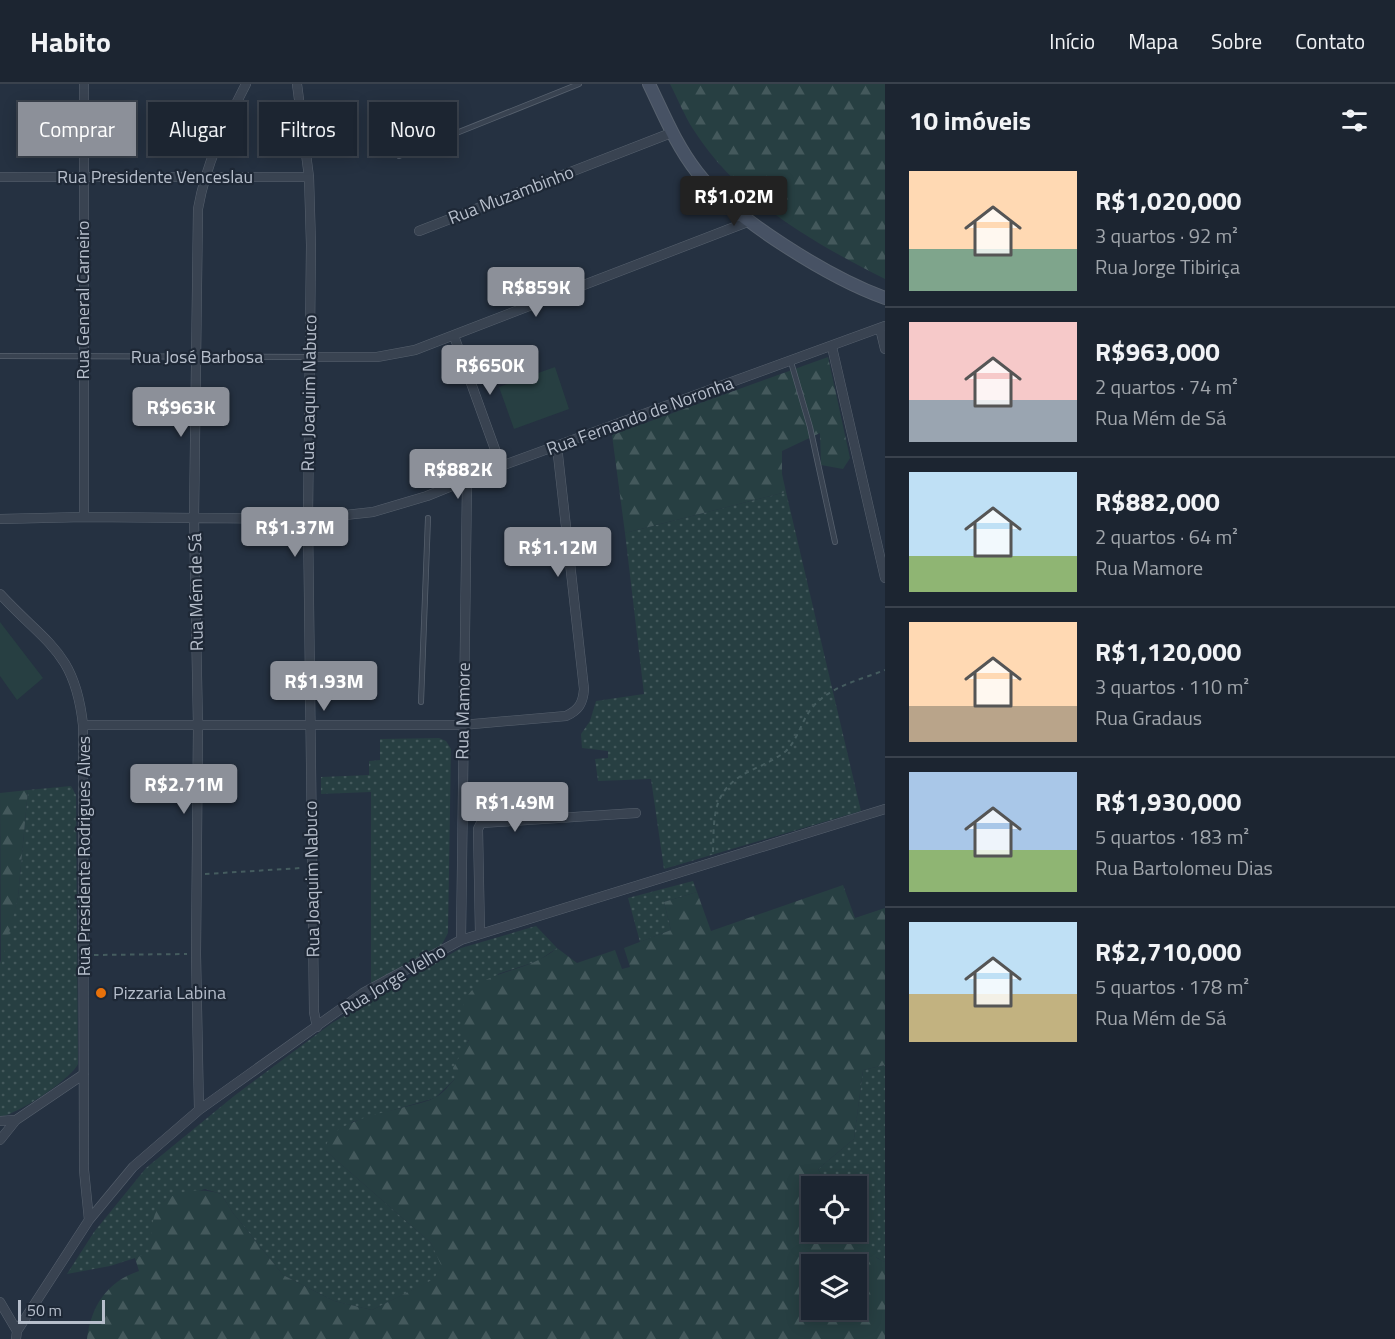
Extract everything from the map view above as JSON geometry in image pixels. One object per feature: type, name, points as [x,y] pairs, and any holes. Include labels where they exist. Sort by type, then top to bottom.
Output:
[{"type":"main road","points":[[649,84],[671,133],[697,173],[718,195],[750,221],[835,277],[885,298]]},
{"type":"street","name":"Rua General Carneiro","points":[[84,84],[84,517]]},
{"type":"street","name":"Rua Mém de Sá","points":[[199,1110],[195,954],[198,726],[194,519],[198,209],[204,177],[219,136],[246,84]]},
{"type":"street","name":"Rua Joaquim Nabuco","points":[[297,84],[309,177],[309,726],[314,1012],[317,1027]]},
{"type":"street","name":"Rua Muzambinho","points":[[419,231],[671,133]]},
{"type":"street","name":"Rua Presidente Venceslau","points":[[0,177],[309,177]]},
{"type":"street","points":[[310,357],[395,355],[454,336],[750,221]]},
{"type":"street","points":[[882,327],[885,349]]},
{"type":"street","name":"Rua Fernando de Noronha","points":[[0,519],[84,517],[308,519],[396,507],[467,482],[501,465],[791,362],[882,327]]},
{"type":"street","points":[[454,336],[501,465]]},
{"type":"street","points":[[832,347],[885,578]]},
{"type":"street","points":[[83,725],[462,725],[566,716],[580,707],[584,689],[557,446]]},
{"type":"street","name":"Rua Mamore","points":[[461,940],[462,725],[467,482]]},
{"type":"street","name":"Rua Presidente Rodrigues Alves","points":[[0,594],[64,660],[80,696],[83,725],[85,956],[84,1170],[88,1221]]},
{"type":"street","name":"Rua Jorge Velho","points":[[17,1335],[88,1221],[133,1167],[199,1110],[363,993],[461,940],[885,809]]},
{"type":"street","points":[[480,934],[478,829],[481,823],[636,813]]},
{"type":"street","points":[[0,1140],[16,1120],[84,1074]]},
{"type":"street","points":[[0,1121],[16,1120]]},
{"type":"street","points":[[0,1302],[17,1335]]},
{"type":"lane","points":[[457,133],[579,84]]},
{"type":"lane","name":"Rua José Barbosa","points":[[0,356],[310,357]]},
{"type":"lane","points":[[791,362],[810,427],[835,542]]},
{"type":"lane","points":[[421,702],[428,518]]},
{"type":"path","points":[[712,864],[714,813],[722,792],[735,778],[772,760],[786,750],[820,698],[885,670]]},
{"type":"path","points":[[196,874],[311,868]]},
{"type":"path","points":[[85,956],[195,954]]},
{"type":"green space","points":[[670,84],[885,84],[885,279],[804,234],[754,198],[711,154],[690,124]]},
{"type":"green space","points":[[828,357],[850,458],[843,469],[821,465],[820,433],[782,451],[782,474],[786,492],[625,533],[612,435]]},
{"type":"green space","points":[[555,367],[569,409],[514,429],[499,387]]},
{"type":"green space","points":[[786,492],[861,811],[664,869],[651,779],[598,781],[595,759],[608,758],[608,751],[582,748],[581,734],[590,721],[596,701],[644,694],[625,533]]},
{"type":"green space","points":[[0,622],[43,678],[17,700],[0,676]]},
{"type":"green space","points":[[439,738],[446,741],[451,749],[448,933],[441,946],[371,983],[371,792],[321,794],[321,777],[369,775],[369,761],[380,760],[380,739]]},
{"type":"green space","points":[[71,786],[76,795],[78,1064],[65,1079],[43,1095],[19,1110],[0,1117],[0,963],[18,897],[28,790]]},
{"type":"green space","points":[[28,790],[18,897],[1,965],[0,793]]},
{"type":"green space","points":[[693,881],[697,892],[664,902],[671,930],[640,942],[628,898]]},
{"type":"green space","points":[[843,885],[855,918],[885,908],[885,1065],[863,1070],[854,1139],[818,1169],[822,1176],[801,1176],[801,1242],[864,1242],[877,1258],[885,1262],[885,1339],[87,1339],[92,1316],[102,1297],[118,1282],[139,1271],[135,1258],[151,1252],[152,1225],[157,1210],[169,1198],[186,1192],[204,1191],[221,1194],[233,1213],[283,1275],[334,1301],[372,1310],[434,1279],[441,1265],[431,1243],[326,1151],[329,1139],[353,1122],[423,1102],[437,1097],[445,1090],[455,1079],[453,1068],[469,1040],[461,1034],[462,1011],[468,995],[478,985],[492,977],[541,959],[557,948],[577,963],[615,950],[622,969],[630,967],[624,948],[671,930],[664,902],[697,892],[711,931]]},
{"type":"green space","points":[[536,926],[557,948],[538,961],[498,974],[465,1048],[455,1079],[435,1098],[352,1122],[328,1142],[326,1151],[431,1243],[442,1265],[435,1279],[372,1310],[334,1301],[283,1275],[233,1213],[221,1194],[205,1189],[164,1201],[153,1226],[151,1253],[110,1266],[67,1274],[94,1232],[146,1168],[234,1096],[332,1023],[461,948]]},
{"type":"green space","points":[[885,1065],[885,1262],[874,1256],[862,1242],[867,1242],[867,1176],[822,1176],[818,1169],[854,1139],[863,1070]]},
{"type":"place","name":"Pizzaria Labina","points":[[101,993]]}]
